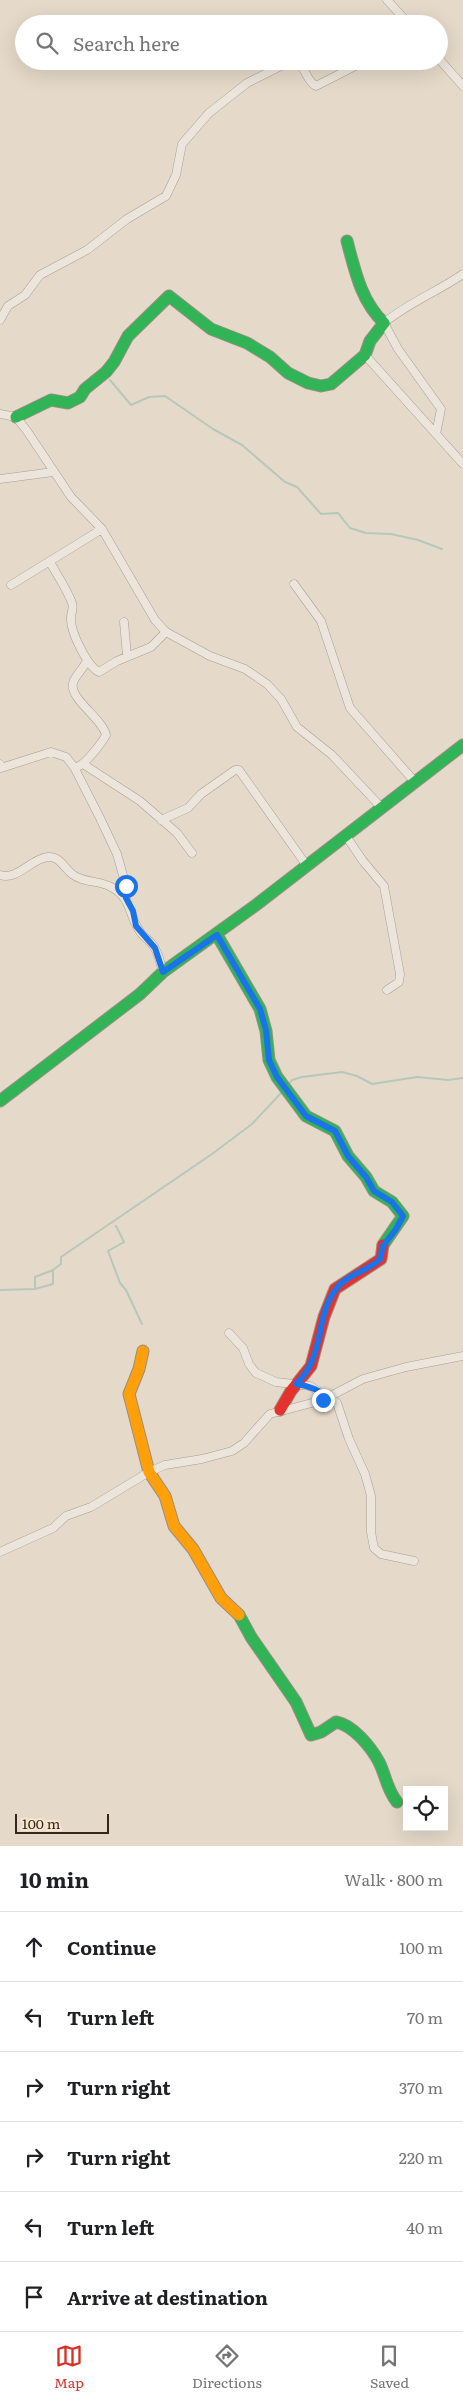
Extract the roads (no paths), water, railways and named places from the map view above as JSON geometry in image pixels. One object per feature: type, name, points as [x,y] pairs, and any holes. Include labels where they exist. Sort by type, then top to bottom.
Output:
[{"type":"street","points":[[387,0],[401,15]]},
{"type":"street","points":[[448,69],[463,86]]},
{"type":"street","points":[[0,320],[4,305],[25,295],[40,275],[87,250],[127,219],[166,196],[176,175],[182,144],[209,113],[247,83],[272,70]]},
{"type":"street","points":[[304,70],[311,84],[316,86],[347,70]]},
{"type":"street","points":[[347,241],[359,286],[376,317],[384,324],[398,349],[441,409],[436,434]]},
{"type":"street","points":[[16,417],[39,404],[51,400],[68,403],[80,397],[85,389],[106,372],[114,362],[128,336],[169,296],[211,329],[248,343],[270,357],[288,373],[308,383],[320,386],[331,384],[365,356],[370,341],[384,324],[413,302],[425,297],[463,274]]},
{"type":"street","points":[[365,356],[463,464]]},
{"type":"street","points":[[0,414],[16,417],[27,430],[71,497],[102,529],[156,620],[166,632],[210,656],[245,669],[266,684],[281,699],[298,727],[332,755],[382,807]]},
{"type":"street","points":[[0,479],[53,472]]},
{"type":"street","points":[[11,586],[102,529]]},
{"type":"street","points":[[50,562],[73,606],[71,618],[72,631],[87,660],[99,672],[127,656],[151,647],[166,632]]},
{"type":"street","points":[[294,584],[321,621],[350,708],[415,782]]},
{"type":"street","points":[[124,622],[127,656]]},
{"type":"street","points":[[74,767],[83,764],[102,744],[106,735],[99,723],[75,695],[72,686],[73,681],[85,666],[87,660]]},
{"type":"street","points":[[0,1102],[140,994],[163,972],[217,935],[463,745]]},
{"type":"street","points":[[0,764],[1,768],[51,752],[66,757],[74,767],[117,854],[126,886],[126,898],[139,931],[155,948],[163,972]]},
{"type":"street","points":[[83,764],[129,793],[183,839],[192,853]]},
{"type":"street","points":[[161,820],[188,808],[201,794],[235,770],[239,770],[307,866]]},
{"type":"street","points":[[346,836],[363,861],[384,886],[400,974],[399,982],[387,990]]},
{"type":"street","points":[[0,875],[6,877],[13,875],[39,860],[52,857],[57,858],[72,875],[111,886],[126,898]]},
{"type":"street","points":[[217,935],[260,1009],[266,1030],[269,1060],[277,1077],[306,1116],[335,1131],[348,1156],[366,1177],[374,1191],[392,1202],[403,1216],[383,1246],[380,1259],[335,1289],[324,1317],[311,1366],[296,1384],[280,1410]]},
{"type":"street","points":[[229,1333],[242,1348],[251,1368],[256,1373],[276,1382],[310,1386],[339,1406],[349,1439],[365,1474],[372,1499],[371,1532],[374,1548],[382,1554],[414,1561]]},
{"type":"street","points":[[143,1351],[139,1369],[130,1387],[129,1394],[149,1472],[165,1496],[174,1526],[193,1549],[221,1598],[240,1616],[251,1637],[296,1702],[311,1735],[321,1732],[336,1722],[345,1724],[368,1747],[377,1760],[389,1792],[397,1802]]},
{"type":"street","points":[[0,1552],[53,1528],[66,1516],[92,1507],[149,1472],[165,1466],[232,1451],[249,1438],[266,1417],[280,1410],[320,1402],[363,1379],[422,1363],[463,1356]]},
{"type":"waterway","points":[[110,380],[131,405],[149,397],[165,396],[213,429],[242,445],[285,482],[297,487],[321,514],[338,513],[350,528],[366,533],[391,534],[418,540],[442,549]]},
{"type":"waterway","points":[[288,1085],[292,1080],[302,1077],[342,1072],[357,1076],[372,1084],[417,1077],[448,1080],[463,1078]]},
{"type":"waterway","points":[[0,1290],[35,1289],[53,1284],[53,1270],[61,1264],[61,1257],[212,1154],[252,1124],[282,1092]]},
{"type":"waterway","points":[[116,1226],[124,1242],[108,1251],[120,1283],[126,1290],[142,1324]]},
{"type":"waterway","points":[[35,1287],[35,1277],[53,1270]]}]
